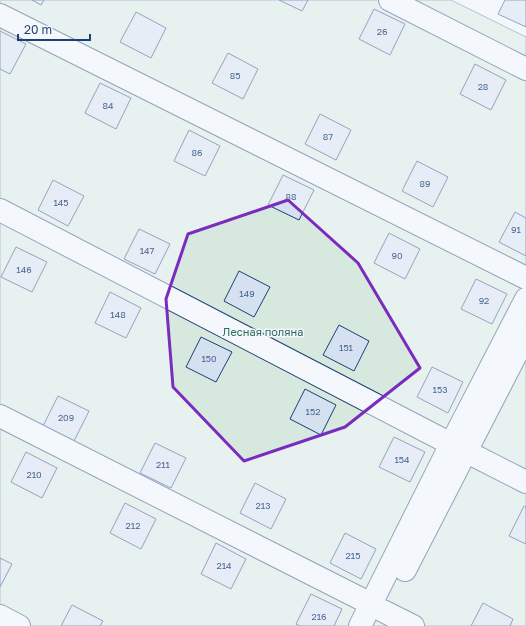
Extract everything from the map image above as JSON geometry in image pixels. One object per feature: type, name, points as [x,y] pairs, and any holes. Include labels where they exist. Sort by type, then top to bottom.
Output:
[{"type":"street","points":[[390,0],[526,69]]},
{"type":"street","points":[[0,15],[526,278]]},
{"type":"street","points":[[0,210],[526,482]]},
{"type":"street","points":[[360,626],[377,614],[459,448],[526,299]]},
{"type":"street","points":[[459,448],[526,336]]},
{"type":"street","points":[[0,416],[377,614],[413,626]]},
{"type":"street","points":[[0,616],[19,626]]},
{"type":"highlighted area","points":[[288,200],[358,263],[420,368],[345,427],[244,461],[173,387],[166,299],[188,234]]},
{"type":"green space","name":"Лесная поляна","points":[[0,0],[451,0],[526,37],[526,626],[0,626]]},
{"type":"building","points":[[32,0],[44,0],[41,5]]},
{"type":"building","points":[[279,0],[308,0],[302,11]]},
{"type":"building","points":[[505,0],[526,0],[526,27],[498,14]]},
{"type":"building","points":[[374,9],[405,24],[390,55],[359,39]]},
{"type":"building","points":[[136,12],[166,28],[151,58],[120,42]]},
{"type":"building","points":[[0,31],[26,44],[10,74],[0,69]]},
{"type":"building","points":[[228,53],[258,69],[243,99],[212,83]]},
{"type":"building","points":[[475,64],[506,80],[491,110],[460,94]]},
{"type":"building","points":[[100,83],[131,98],[116,129],[85,113]]},
{"type":"building","points":[[320,114],[351,130],[336,160],[305,144]]},
{"type":"building","points":[[189,130],[220,146],[205,176],[174,161]]},
{"type":"building","points":[[417,161],[448,177],[433,207],[402,191]]},
{"type":"building","points":[[283,175],[314,190],[299,220],[268,205]]},
{"type":"building","points":[[53,180],[84,196],[68,226],[38,210]]},
{"type":"building","points":[[515,212],[526,218],[526,256],[499,242]]},
{"type":"building","points":[[139,229],[170,244],[155,274],[124,259]]},
{"type":"building","points":[[389,233],[420,249],[405,279],[374,263]]},
{"type":"building","points":[[16,247],[47,262],[32,292],[1,277]]},
{"type":"building","points":[[239,271],[270,287],[254,317],[224,301]]},
{"type":"building","points":[[476,279],[507,294],[492,324],[461,309]]},
{"type":"building","points":[[110,292],[141,308],[126,338],[95,323]]},
{"type":"building","points":[[339,325],[369,341],[354,371],[323,355]]},
{"type":"building","points":[[201,337],[232,352],[216,382],[186,367]]},
{"type":"building","points":[[432,367],[463,382],[448,413],[417,397]]},
{"type":"building","points":[[305,389],[336,405],[321,435],[290,419]]},
{"type":"building","points":[[58,396],[89,411],[74,441],[43,426]]},
{"type":"building","points":[[394,437],[425,452],[410,482],[379,467]]},
{"type":"building","points":[[155,443],[186,458],[171,488],[140,473]]},
{"type":"building","points":[[26,452],[57,468],[42,498],[11,482]]},
{"type":"building","points":[[255,483],[286,499],[271,529],[240,513]]},
{"type":"building","points":[[125,503],[156,519],[141,549],[110,533]]},
{"type":"building","points":[[524,506],[526,507],[526,544],[509,536]]},
{"type":"building","points":[[345,533],[376,549],[361,579],[330,563]]},
{"type":"building","points":[[216,543],[246,559],[231,589],[201,574]]},
{"type":"building","points":[[0,558],[12,564],[0,587]]},
{"type":"building","points":[[311,594],[342,609],[334,626],[300,626],[296,624]]},
{"type":"building","points":[[483,603],[513,619],[510,626],[471,626]]},
{"type":"building","points":[[72,605],[103,621],[100,626],[61,626]]}]
